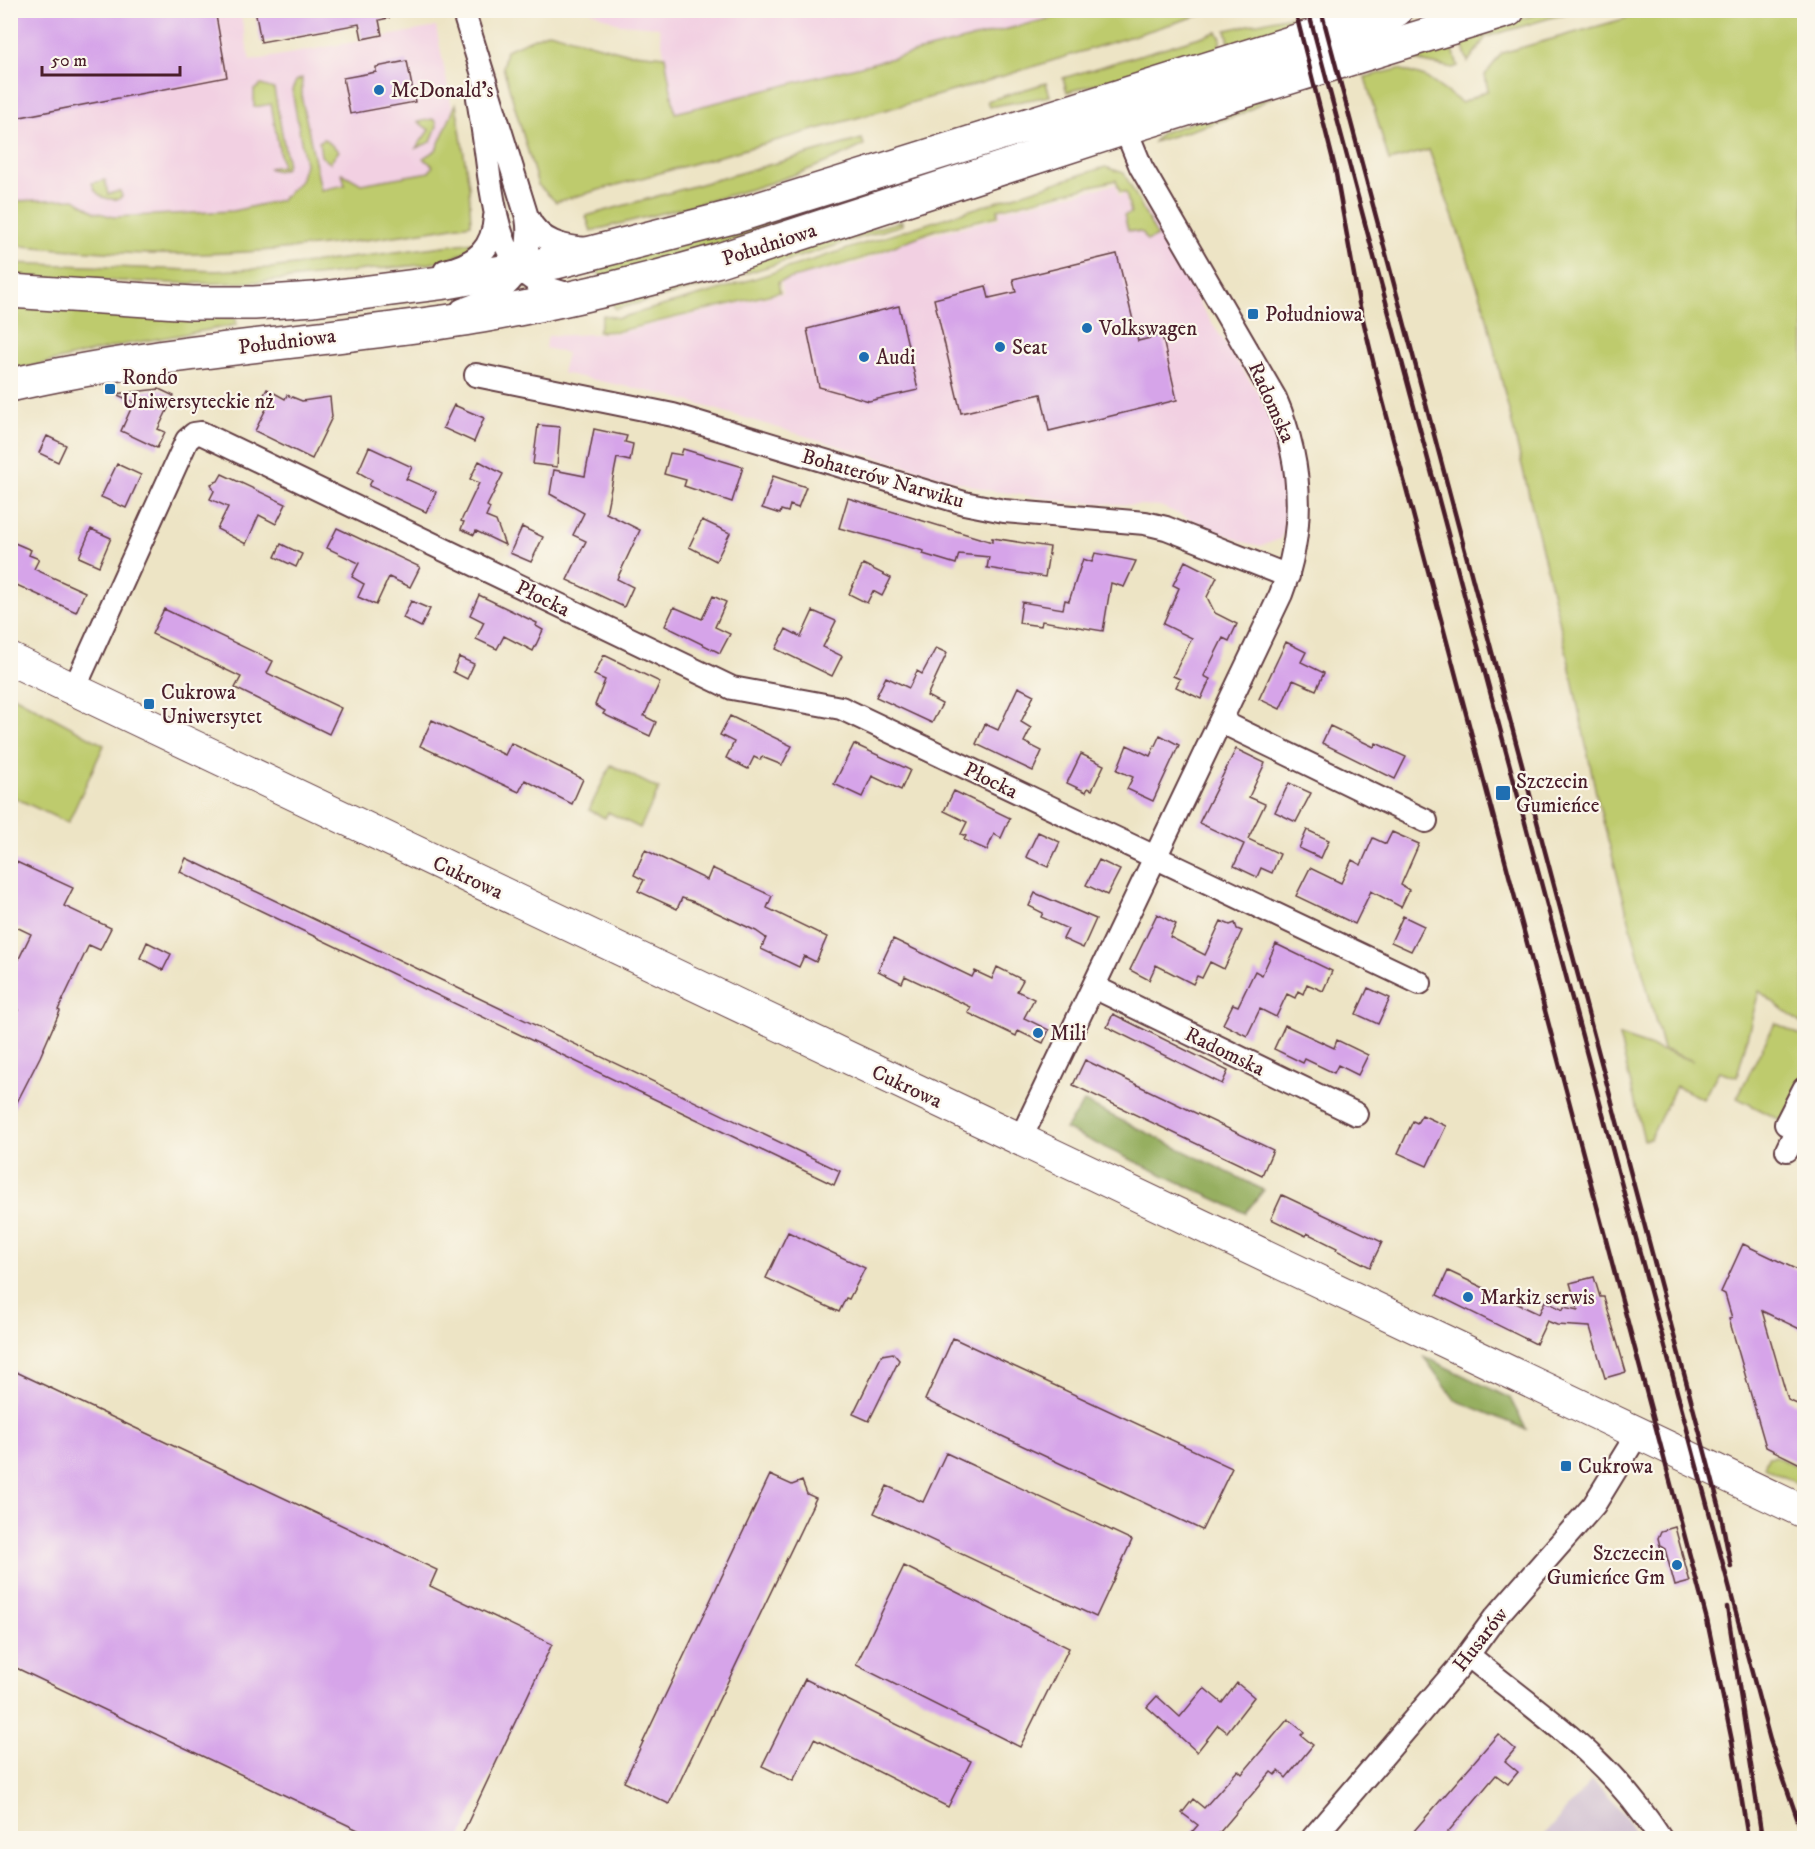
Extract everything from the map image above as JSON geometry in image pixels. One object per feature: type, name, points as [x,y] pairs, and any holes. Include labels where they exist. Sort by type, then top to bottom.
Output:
[{"type":"main road","name":"Południowa","points":[[10,291],[219,304],[315,299],[520,269],[623,246],[778,204],[928,154],[1396,10]]},
{"type":"main road","name":"Południowa","points":[[10,385],[163,357],[481,316],[716,261],[1125,128],[1508,10]]},
{"type":"street","name":"Południowa","points":[[463,10],[528,218],[538,234],[562,246],[588,249],[623,246]]},
{"type":"street","name":"Południowa","points":[[351,294],[466,266],[489,244],[495,226],[494,210],[469,34]]},
{"type":"street","name":"Radomska","points":[[1020,1140],[1222,722],[1288,576],[1300,507],[1296,463],[1286,423],[1263,376],[1141,167],[1125,128]]},
{"type":"street","name":"Południowa","points":[[494,210],[506,249],[520,269],[549,288],[577,295]]},
{"type":"street","name":"Południowa","points":[[423,324],[493,296],[512,282],[527,250],[528,218]]},
{"type":"street","name":"Bohaterów Narwiku","points":[[476,375],[673,415],[964,503],[1004,511],[1145,523],[1166,528],[1288,576]]},
{"type":"street","name":"Płocka","points":[[74,689],[188,440],[194,434],[201,433],[732,688],[841,708],[1156,859]]},
{"type":"street","name":"Cukrowa","points":[[10,659],[1804,1512]]},
{"type":"street","points":[[1222,722],[1426,821]]},
{"type":"street","points":[[1156,859],[1420,983]]},
{"type":"street","name":"Radomska","points":[[1094,987],[1356,1114]]},
{"type":"street","points":[[1800,1120],[1786,1124],[1804,1089]]},
{"type":"street","points":[[1787,1150],[1800,1120]]},
{"type":"street","name":"Husarów","points":[[1313,1839],[1468,1655],[1494,1619],[1598,1499],[1638,1433]]},
{"type":"street","points":[[1468,1655],[1592,1754],[1626,1790],[1660,1839]]},
{"type":"shaded area","points":[[11,11],[240,11],[250,61],[436,27],[457,133],[456,168],[270,208],[84,220],[11,220]]},
{"type":"shaded area","points":[[589,11],[1079,11],[675,113],[659,27],[620,24]]},
{"type":"shaded area","points":[[1116,184],[1119,196],[1125,194],[1129,211],[1145,207],[1204,311],[1258,393],[1271,422],[1283,467],[1285,517],[1284,531],[1280,539],[1261,546],[1243,542],[1160,506],[1071,502],[986,490],[671,396],[562,373],[567,353],[545,348],[548,336],[619,333],[783,293],[781,281],[859,263],[912,239],[1000,218],[999,211]]},
{"type":"shaded area","points":[[1592,1780],[1623,1813],[1638,1838],[1541,1838]]},
{"type":"green space","points":[[1079,11],[1213,11],[971,86],[556,202],[538,185],[503,67],[506,50],[549,32],[622,52],[665,56],[675,113]]},
{"type":"green space","points":[[1313,11],[1353,11],[1234,46],[1229,42],[1226,30]]},
{"type":"green space","points":[[1547,11],[1574,11],[1486,37],[1468,62],[1461,42],[1466,36]]},
{"type":"green space","points":[[1652,11],[1804,11],[1804,1026],[1759,991],[1737,1077],[1719,1071],[1703,1099],[1676,1086],[1650,1139],[1644,1140],[1619,1036],[1693,1061],[1663,1049],[1597,798],[1567,654],[1483,302],[1429,150],[1389,161],[1365,77],[1399,69],[1425,77],[1462,103],[1488,90],[1485,75],[1502,53]]},
{"type":"green space","points":[[1217,32],[1221,38],[1218,50],[1067,92],[1063,78]]},
{"type":"green space","points":[[1443,41],[1452,46],[1458,66],[1453,68],[1399,57]]},
{"type":"green space","points":[[302,78],[302,100],[321,190],[345,185],[342,173],[361,184],[429,172],[433,166],[423,158],[436,150],[456,104],[469,186],[471,224],[348,242],[226,253],[145,254],[11,245],[11,201],[75,199],[95,212],[114,217],[233,211],[281,200],[300,181],[305,164],[292,90],[296,81]]},
{"type":"green space","points":[[1046,83],[1050,96],[989,107],[987,101]]},
{"type":"green space","points":[[261,85],[274,89],[287,160],[286,168],[277,171],[268,168],[282,166],[271,104],[254,107],[254,90]]},
{"type":"green space","points":[[1277,94],[1242,114],[1154,142],[1161,133]]},
{"type":"green space","points":[[432,119],[436,121],[437,126],[431,142],[416,148],[429,130],[418,122]]},
{"type":"green space","points":[[1058,135],[754,235],[600,277],[597,265],[967,153]]},
{"type":"green space","points":[[324,139],[339,151],[330,163],[321,156],[319,142]]},
{"type":"green space","points":[[862,139],[864,145],[832,160],[765,185],[730,195],[591,231],[586,216]]},
{"type":"green space","points":[[1105,167],[1124,173],[1157,236],[1147,241],[1143,233],[1128,230],[1124,215],[1131,213],[1126,192],[1120,192],[1116,180],[998,209],[998,216],[935,230],[858,260],[778,282],[780,292],[619,331],[598,332],[603,315],[619,318],[712,292]]},
{"type":"green space","points":[[105,180],[108,194],[120,191],[122,196],[119,199],[106,198],[96,192],[92,183]]},
{"type":"green space","points":[[902,221],[902,225],[712,284],[616,309],[609,300]]},
{"type":"green space","points":[[475,242],[456,256],[429,264],[255,282],[181,283],[11,276],[11,263],[215,271],[271,268]]},
{"type":"green space","points":[[10,304],[236,318],[236,325],[122,345],[11,371]]},
{"type":"green space","points":[[10,694],[104,745],[68,823],[11,796]]},
{"type":"green space","points":[[611,765],[659,789],[640,828],[608,812],[605,818],[589,810]]},
{"type":"green space","points":[[1775,1023],[1804,1037],[1804,1080],[1784,1122],[1737,1098]]},
{"type":"green space","points":[[1084,1102],[1264,1190],[1245,1213],[1065,1129]]},
{"type":"green space","points":[[1423,1356],[1510,1398],[1526,1429],[1455,1400]]},
{"type":"green space","points":[[1775,1456],[1804,1471],[1804,1487],[1764,1467],[1768,1457]]},
{"type":"building","points":[[10,10],[215,10],[227,77],[10,119]]},
{"type":"building","points":[[255,10],[389,10],[389,18],[379,20],[382,35],[362,39],[359,24],[261,42]]},
{"type":"building","name":"McDonald's","points":[[407,61],[415,102],[350,114],[343,78],[376,72],[376,67]]},
{"type":"building","points":[[1117,254],[1138,341],[1162,335],[1177,400],[1049,431],[1041,394],[961,413],[934,299],[986,286],[989,298],[1016,292],[1013,279]]},
{"type":"building","points":[[899,306],[918,390],[869,401],[819,387],[807,329]]},
{"type":"building","points":[[159,389],[174,396],[158,429],[165,432],[157,448],[121,431],[134,402],[115,394]]},
{"type":"building","points":[[267,389],[285,399],[287,395],[302,401],[330,397],[332,417],[312,459],[255,431],[268,405],[260,402]]},
{"type":"building","points":[[454,405],[484,418],[474,442],[443,428]]},
{"type":"building","points":[[538,425],[560,427],[557,467],[533,464]]},
{"type":"building","points":[[594,429],[627,436],[625,442],[633,444],[630,461],[617,458],[606,513],[640,530],[617,579],[633,587],[624,607],[567,580],[586,541],[573,535],[584,513],[550,494],[554,470],[585,476]]},
{"type":"building","points":[[47,436],[66,445],[58,462],[39,453]]},
{"type":"building","points":[[369,447],[412,467],[406,479],[436,492],[426,512],[369,486],[372,480],[358,472]]},
{"type":"building","points":[[683,449],[743,467],[732,502],[684,486],[686,480],[664,474],[670,453],[681,455]]},
{"type":"building","points":[[479,461],[503,474],[487,506],[490,508],[486,517],[496,521],[505,545],[476,531],[474,535],[461,529],[464,522],[461,521],[479,483],[470,479]]},
{"type":"building","points":[[117,464],[141,475],[126,508],[101,497]]},
{"type":"building","points":[[222,474],[286,504],[276,524],[259,515],[246,544],[217,529],[228,507],[210,499],[214,491],[211,484],[218,481]]},
{"type":"building","points":[[773,476],[806,487],[798,508],[790,505],[788,512],[781,510],[780,514],[762,508]]},
{"type":"building","points":[[848,498],[992,542],[992,538],[1050,547],[1045,577],[987,568],[989,557],[959,554],[956,564],[923,554],[924,551],[839,528]]},
{"type":"building","points":[[702,520],[730,533],[716,561],[689,547]]},
{"type":"building","points":[[522,527],[543,537],[531,562],[510,553]]},
{"type":"building","points":[[337,528],[420,567],[410,587],[389,577],[376,605],[358,597],[364,584],[352,577],[359,563],[327,548]]},
{"type":"building","points":[[91,529],[111,538],[99,566],[79,557]]},
{"type":"building","points":[[10,541],[31,550],[29,555],[39,559],[34,569],[85,592],[76,612],[10,582]]},
{"type":"building","points":[[281,544],[302,554],[296,567],[275,557]]},
{"type":"building","points":[[1095,553],[1136,561],[1124,587],[1111,583],[1103,631],[1042,621],[1041,626],[1019,623],[1022,602],[1063,609],[1065,600],[1069,601],[1083,559],[1092,562]]},
{"type":"building","points":[[1185,561],[1217,577],[1207,597],[1215,613],[1237,624],[1229,641],[1223,638],[1204,676],[1210,679],[1201,699],[1176,687],[1180,679],[1173,676],[1192,638],[1163,624],[1179,588],[1173,585]]},
{"type":"building","points":[[863,564],[891,578],[882,596],[873,591],[867,603],[849,594]]},
{"type":"building","points":[[479,595],[537,623],[536,626],[543,630],[533,651],[504,636],[497,649],[476,639],[484,622],[470,615]]},
{"type":"building","points":[[713,596],[726,602],[715,627],[730,634],[720,653],[665,626],[674,607],[702,619]]},
{"type":"building","points":[[411,601],[430,609],[421,627],[403,618]]},
{"type":"building","points":[[164,609],[273,661],[267,673],[341,708],[329,734],[235,688],[241,677],[152,634]]},
{"type":"building","points":[[813,611],[836,621],[823,647],[842,656],[832,676],[776,649],[786,629],[801,637]]},
{"type":"building","points":[[1286,642],[1306,652],[1301,662],[1324,673],[1316,690],[1293,680],[1280,709],[1259,699]]},
{"type":"building","points":[[936,648],[947,653],[927,696],[942,704],[932,723],[876,697],[886,677],[909,688],[917,671],[922,674]]},
{"type":"building","points":[[604,655],[660,682],[644,716],[656,722],[650,736],[603,714],[605,711],[595,705],[605,680],[594,675]]},
{"type":"building","points":[[459,657],[474,664],[467,679],[453,672]]},
{"type":"building","points":[[1018,687],[1034,695],[1021,722],[1031,728],[1024,742],[1042,751],[1033,771],[976,744],[985,724],[998,730]]},
{"type":"building","points":[[730,716],[792,746],[782,765],[762,757],[760,760],[754,757],[748,769],[726,758],[734,742],[720,735]]},
{"type":"building","points":[[432,720],[505,755],[511,743],[583,779],[572,804],[525,780],[519,792],[420,746]]},
{"type":"building","points":[[1330,726],[1374,747],[1376,743],[1406,757],[1395,779],[1322,743]]},
{"type":"building","points":[[1160,735],[1179,745],[1153,801],[1127,789],[1133,777],[1117,770],[1127,745],[1150,756]]},
{"type":"building","points":[[854,744],[910,770],[901,790],[872,776],[862,797],[834,784]]},
{"type":"building","points":[[1236,749],[1265,763],[1249,797],[1265,804],[1248,839],[1280,854],[1272,873],[1261,868],[1257,877],[1234,866],[1244,844],[1199,823]]},
{"type":"building","points":[[1081,754],[1104,765],[1092,790],[1088,788],[1086,792],[1067,783]]},
{"type":"building","points":[[1289,783],[1311,793],[1296,822],[1275,812]]},
{"type":"building","points":[[954,791],[1010,818],[1001,838],[994,834],[987,850],[964,840],[966,836],[961,834],[967,822],[944,811]]},
{"type":"building","points":[[1307,830],[1329,840],[1321,858],[1299,848]]},
{"type":"building","points":[[1038,832],[1060,842],[1048,867],[1026,857]]},
{"type":"building","points":[[1392,832],[1419,844],[1401,885],[1409,890],[1401,907],[1371,891],[1355,924],[1296,896],[1310,868],[1341,883],[1352,860],[1361,865],[1373,838],[1386,844]]},
{"type":"building","points":[[645,850],[707,880],[712,868],[772,896],[767,908],[827,937],[816,962],[804,956],[799,967],[761,949],[766,938],[756,931],[694,902],[682,898],[677,909],[638,891],[644,880],[634,875]]},
{"type":"building","points":[[186,858],[840,1171],[834,1185],[180,872]]},
{"type":"building","points":[[10,859],[73,888],[64,906],[111,928],[100,950],[89,945],[58,1010],[60,1011],[40,1057],[10,1116],[10,1025],[18,1010],[10,1006],[10,977],[31,934],[10,924]]},
{"type":"building","points":[[1099,860],[1120,870],[1107,895],[1086,885]]},
{"type":"building","points":[[1035,893],[1096,919],[1083,948],[1063,939],[1068,929],[1041,917],[1043,913],[1029,906]]},
{"type":"building","points":[[1157,914],[1176,924],[1170,937],[1205,955],[1221,921],[1230,925],[1235,923],[1237,929],[1242,931],[1224,969],[1210,962],[1202,978],[1197,976],[1193,984],[1156,965],[1149,980],[1130,970]]},
{"type":"building","points":[[1403,916],[1424,926],[1411,951],[1391,942]]},
{"type":"building","points":[[893,939],[972,977],[975,971],[992,979],[997,967],[1023,980],[1017,991],[1034,999],[1024,1018],[1049,1030],[1043,1043],[1018,1031],[1016,1036],[968,1013],[971,1007],[905,976],[902,983],[878,971]]},
{"type":"building","points":[[147,942],[171,954],[163,970],[140,958]]},
{"type":"building","points":[[1276,944],[1332,971],[1323,991],[1307,984],[1303,994],[1298,991],[1295,998],[1287,994],[1276,1017],[1260,1009],[1247,1036],[1223,1024],[1233,1004],[1238,1006],[1255,971],[1262,975]]},
{"type":"building","points":[[1368,988],[1390,998],[1378,1024],[1356,1014]]},
{"type":"building","points":[[1113,1014],[1228,1071],[1222,1084],[1107,1027]]},
{"type":"building","points":[[1285,1025],[1334,1048],[1337,1040],[1368,1055],[1358,1075],[1338,1065],[1334,1073],[1305,1059],[1303,1063],[1274,1049]]},
{"type":"building","points":[[1085,1060],[1273,1150],[1262,1175],[1073,1085]]},
{"type":"building","points":[[1422,1115],[1446,1126],[1427,1166],[1398,1153],[1413,1121],[1417,1123]]},
{"type":"building","points":[[1282,1195],[1382,1242],[1370,1267],[1307,1233],[1306,1236],[1271,1219]]},
{"type":"building","points":[[788,1232],[865,1268],[849,1299],[846,1298],[839,1312],[766,1278]]},
{"type":"building","points":[[1743,1244],[1804,1273],[1804,1331],[1762,1311],[1788,1400],[1804,1407],[1804,1466],[1766,1447],[1729,1319],[1732,1318],[1725,1294],[1721,1292]]},
{"type":"building","points":[[1448,1271],[1539,1314],[1545,1301],[1563,1310],[1564,1307],[1578,1310],[1570,1283],[1594,1277],[1600,1297],[1604,1297],[1626,1372],[1605,1378],[1590,1327],[1557,1325],[1547,1321],[1536,1344],[1437,1295]]},
{"type":"building","points":[[953,1338],[1232,1468],[1202,1530],[925,1400]]},
{"type":"building","points":[[893,1353],[899,1360],[869,1421],[853,1414],[882,1355]]},
{"type":"building","points":[[10,1369],[437,1570],[430,1586],[552,1644],[460,1839],[377,1839],[10,1665]]},
{"type":"building","points":[[946,1453],[1132,1540],[1096,1617],[874,1513],[887,1486],[923,1502]]},
{"type":"building","points":[[770,1475],[792,1485],[802,1481],[807,1494],[816,1498],[669,1804],[624,1782]]},
{"type":"building","name":"Szczecin Gumieńce Gm","points":[[1675,1527],[1690,1582],[1675,1586],[1665,1549],[1660,1546],[1658,1538],[1661,1531]]},
{"type":"building","points":[[904,1566],[1069,1648],[1020,1747],[856,1665]]},
{"type":"building","points":[[805,1679],[971,1761],[948,1807],[814,1739],[793,1781],[762,1766]]},
{"type":"building","points":[[1237,1683],[1254,1697],[1227,1732],[1218,1725],[1197,1752],[1147,1707],[1157,1696],[1180,1717],[1204,1688],[1222,1703]]},
{"type":"building","points":[[1288,1719],[1304,1732],[1301,1735],[1313,1745],[1286,1778],[1279,1771],[1275,1775],[1271,1772],[1214,1839],[1186,1839],[1198,1825],[1182,1813],[1193,1799],[1204,1808],[1238,1770],[1242,1774]]},
{"type":"building","points":[[1498,1734],[1515,1749],[1505,1761],[1518,1772],[1508,1784],[1496,1775],[1442,1839],[1407,1839]]},
{"type":"railway","points":[[1295,10],[1335,168],[1359,303],[1380,390],[1707,1620],[1732,1741],[1748,1838]]},
{"type":"railway","points":[[1308,10],[1770,1740],[1804,1838]]},
{"type":"railway","points":[[1321,10],[1719,1505],[1731,1567]]},
{"type":"railway","points":[[1727,1607],[1762,1838]]},
{"type":"place","name":"McDonald's","points":[[379,90]]},
{"type":"place","name":"Południowa","points":[[1253,314]]},
{"type":"place","name":"Volkswagen","points":[[1087,328]]},
{"type":"place","name":"Seat","points":[[1000,347]]},
{"type":"place","name":"Audi","points":[[864,357]]},
{"type":"place","name":"Rondo Uniwersyteckie nż","points":[[110,389]]},
{"type":"place","name":"Cukrowa Uniwersytet","points":[[149,704]]},
{"type":"place","name":"Szczecin Gumieńce","points":[[1503,793]]},
{"type":"place","name":"Mili","points":[[1038,1033]]},
{"type":"place","name":"Markiz serwis","points":[[1468,1297]]},
{"type":"place","name":"Cukrowa","points":[[1566,1466]]},
{"type":"place","name":"Szczecin Gumieńce Gm","points":[[1677,1565]]}]
